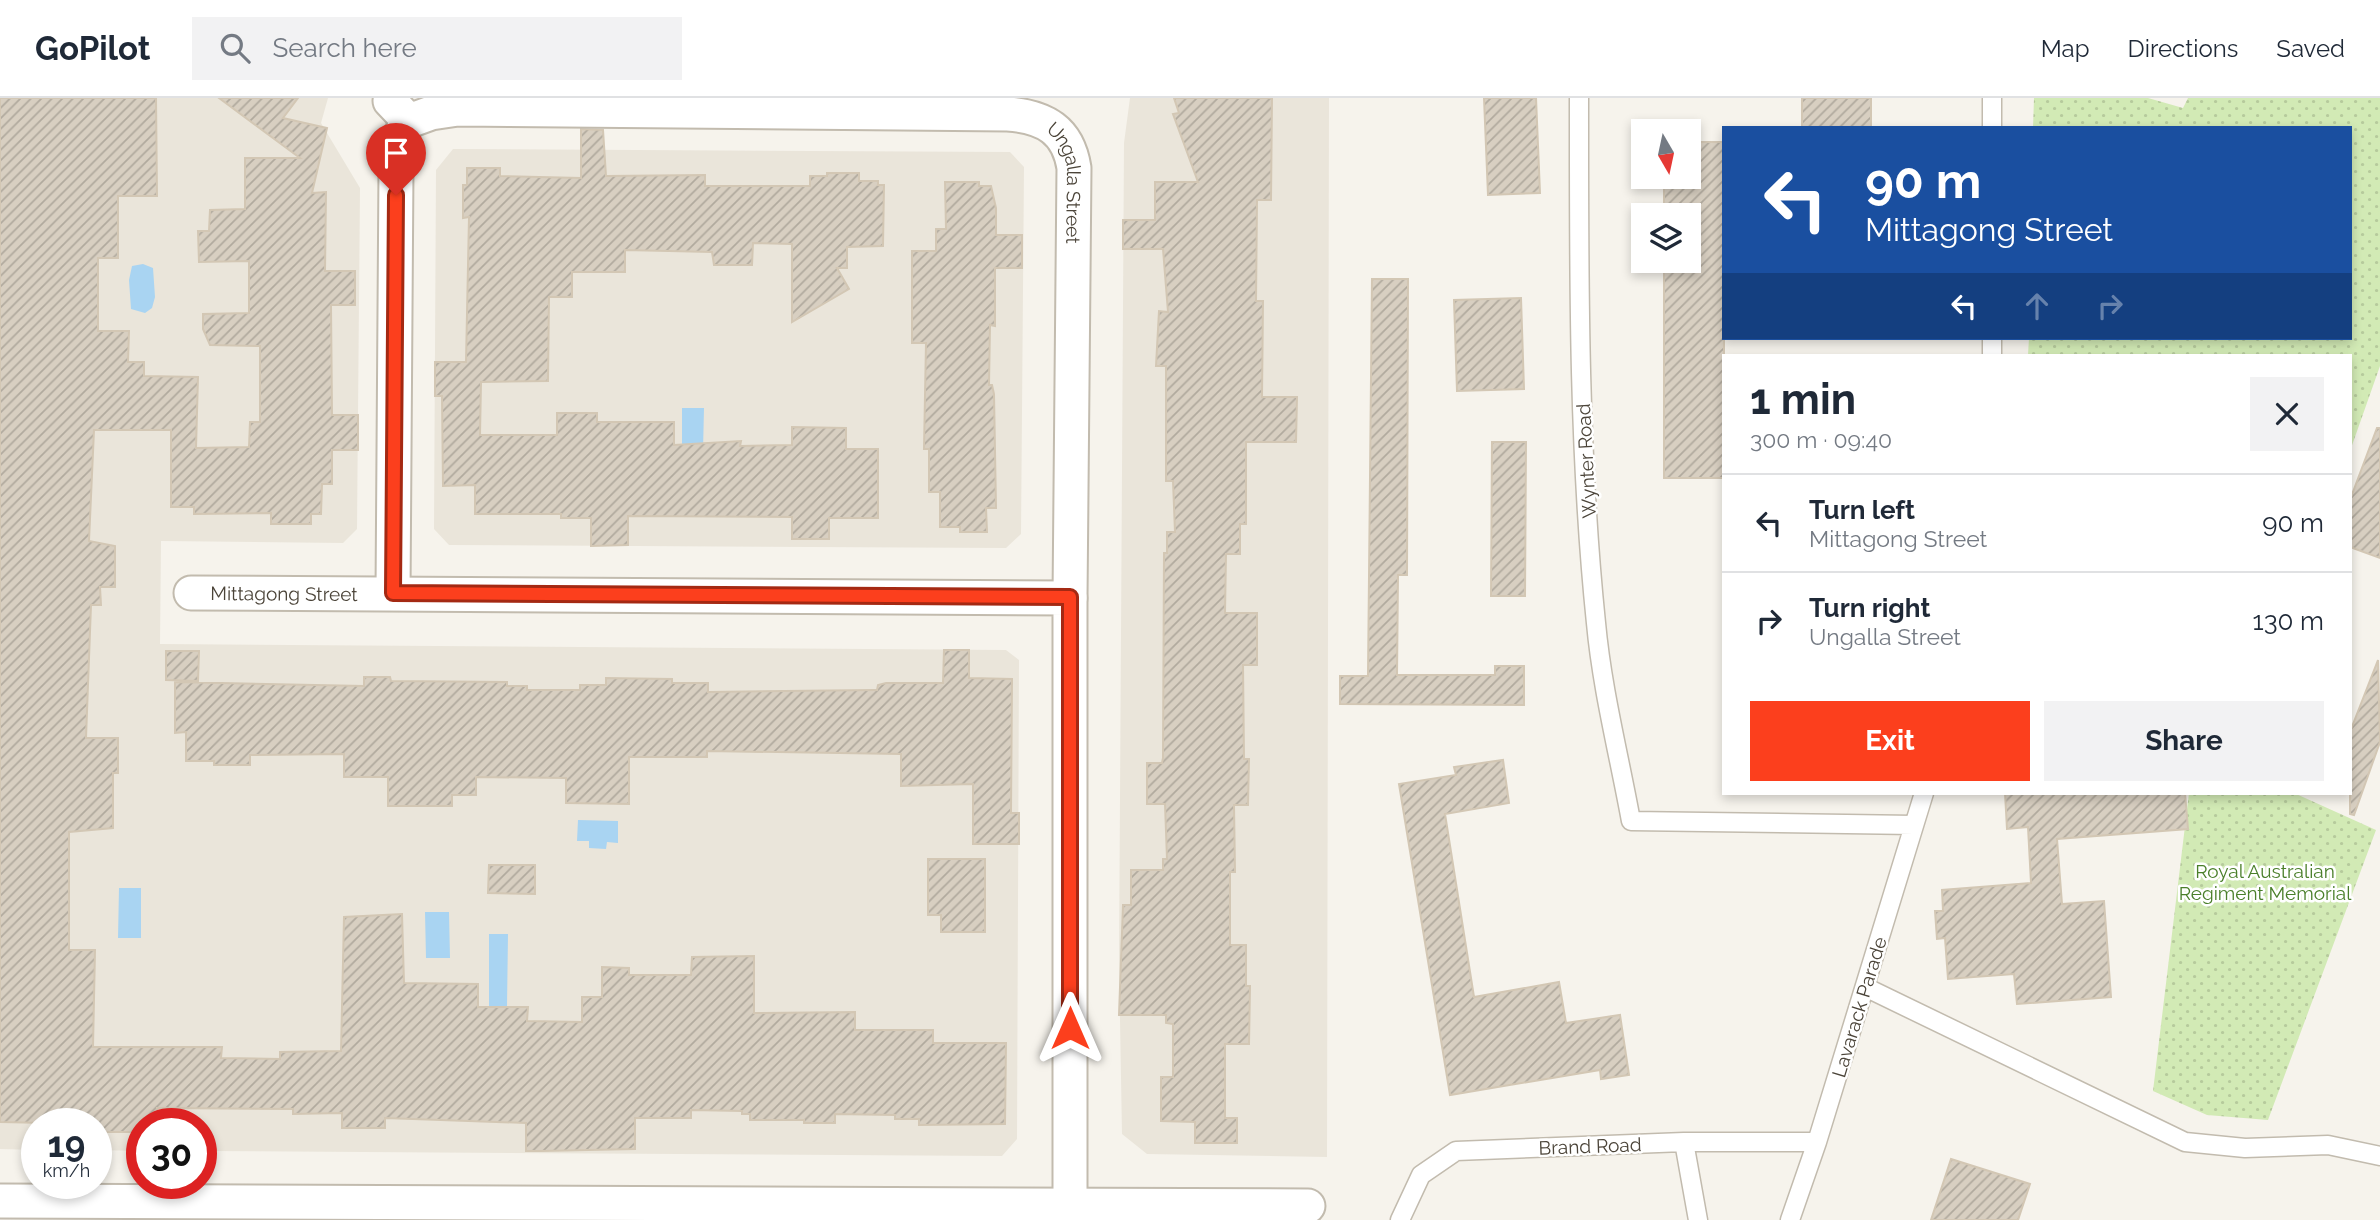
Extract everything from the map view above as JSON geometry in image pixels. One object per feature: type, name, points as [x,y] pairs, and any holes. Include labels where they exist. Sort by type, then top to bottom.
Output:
[{"type":"street","name":"Ungalla Street","points":[[393,593],[396,169],[400,111],[431,113],[458,109],[981,113],[1023,115],[1056,128],[1069,145],[1074,168],[1070,597]]},
{"type":"street","name":"Mittagong Street","points":[[191,593],[1070,597]]},
{"type":"street","points":[[1070,597],[1070,1206]]},
{"type":"street","points":[[0,1201],[1308,1206]]},
{"type":"lane","name":"Wynter Road","points":[[1579,98],[1579,263],[1584,455],[1596,625],[1631,821],[1914,825]]},
{"type":"lane","points":[[1992,98],[1992,126]]},
{"type":"lane","name":"Lavarack Parade","points":[[1790,1220],[1817,1142],[1923,795]]},
{"type":"lane","points":[[1865,987],[2185,1142],[2245,1148],[2328,1145],[2380,1156]]},
{"type":"lane","points":[[1684,1142],[1698,1220]]},
{"type":"lane","name":"Brand Road","points":[[1400,1220],[1420,1175],[1456,1150],[1684,1142],[1817,1142]]},
{"type":"shaded area","points":[[0,98],[328,98],[321,123],[360,188],[357,529],[343,543],[161,541],[160,644],[1006,650],[1019,660],[1017,1139],[1002,1156],[217,1151],[217,1108],[126,1108],[126,1151],[112,1150],[112,1108],[21,1108],[21,1150],[0,1149]]},
{"type":"shaded area","points":[[1130,98],[1329,98],[1327,1157],[1147,1154],[1122,1134],[1119,963],[1124,143]]},
{"type":"shaded area","points":[[453,149],[1010,152],[1024,167],[1021,534],[1006,548],[449,545],[434,529],[436,170]]},
{"type":"green space","points":[[2034,98],[2148,98],[2183,108],[2188,98],[2380,98],[2380,366],[2352,445],[2352,354],[2028,354],[2029,340],[2352,340],[2352,126],[2033,126]]},
{"type":"green space","name":"Royal Australian Regiment Memorial","points":[[2189,795],[2298,795],[2376,830],[2268,1120],[2207,1115],[2153,1091]]},
{"type":"water","points":[[143,264],[153,268],[155,297],[152,308],[145,313],[131,309],[129,280],[132,266]]},
{"type":"water","points":[[682,408],[704,408],[703,451],[682,451]]},
{"type":"water","points":[[578,820],[618,821],[618,843],[607,842],[606,849],[589,848],[589,841],[577,841]]},
{"type":"water","points":[[119,888],[141,888],[141,938],[118,938]]},
{"type":"water","points":[[425,912],[449,912],[450,958],[426,958]]},
{"type":"water","points":[[489,934],[508,934],[507,1006],[489,1006]]},
{"type":"building","points":[[0,98],[156,98],[157,196],[118,196],[118,258],[98,258],[98,331],[129,331],[128,362],[144,362],[144,376],[198,377],[196,448],[249,447],[250,422],[260,422],[260,346],[210,345],[203,329],[203,314],[249,313],[249,261],[199,262],[198,231],[209,231],[210,210],[245,209],[245,158],[300,158],[219,98],[298,98],[283,118],[327,128],[312,193],[326,192],[325,271],[355,271],[355,305],[331,305],[332,415],[358,415],[358,450],[332,450],[332,484],[322,484],[321,514],[311,514],[311,524],[271,524],[271,513],[194,514],[194,507],[171,507],[171,430],[94,430],[89,541],[115,546],[115,587],[100,587],[101,605],[91,605],[86,738],[118,738],[118,773],[113,773],[113,828],[69,832],[69,950],[95,950],[93,1047],[222,1047],[221,1058],[280,1059],[280,1052],[341,1051],[344,917],[402,914],[404,983],[478,984],[478,1007],[528,1007],[527,1021],[582,1022],[582,997],[602,997],[602,967],[629,968],[629,975],[691,975],[692,957],[754,956],[754,1013],[855,1012],[855,1030],[933,1030],[933,1043],[1006,1043],[1005,1124],[919,1125],[919,1119],[895,1119],[895,1115],[835,1114],[835,1123],[804,1123],[804,1120],[750,1120],[750,1114],[742,1114],[742,1111],[691,1110],[691,1118],[635,1118],[635,1149],[526,1151],[526,1123],[385,1118],[385,1128],[342,1128],[342,1113],[293,1114],[293,1109],[126,1108],[126,1132],[112,1132],[112,1108],[21,1108],[21,1122],[0,1122]]},
{"type":"building","points":[[1174,98],[1272,98],[1271,200],[1257,200],[1256,301],[1263,301],[1262,397],[1297,397],[1296,442],[1246,442],[1246,524],[1240,524],[1240,554],[1226,554],[1225,613],[1257,613],[1257,665],[1243,665],[1244,759],[1249,759],[1248,805],[1234,805],[1235,872],[1230,872],[1230,945],[1246,945],[1246,986],[1250,986],[1249,1044],[1225,1044],[1225,1118],[1237,1118],[1237,1143],[1195,1143],[1195,1122],[1161,1121],[1161,1077],[1173,1077],[1173,1024],[1166,1023],[1166,1015],[1119,1015],[1123,905],[1131,905],[1131,870],[1163,870],[1163,859],[1167,859],[1165,804],[1147,804],[1147,763],[1162,763],[1163,758],[1164,553],[1167,553],[1167,532],[1175,532],[1173,481],[1166,481],[1166,366],[1156,366],[1159,311],[1168,312],[1163,249],[1123,249],[1123,220],[1155,220],[1155,182],[1198,182],[1173,114],[1179,113]]},
{"type":"building","points":[[1484,98],[1536,98],[1540,193],[1488,195]]},
{"type":"building","points":[[1802,98],[1871,98],[1871,126],[1802,126]]},
{"type":"building","points":[[581,129],[603,130],[606,176],[705,175],[705,186],[810,186],[810,176],[859,173],[859,181],[878,181],[878,185],[884,185],[883,246],[847,247],[847,268],[837,268],[849,289],[792,322],[792,244],[753,243],[752,265],[714,265],[712,252],[625,250],[625,272],[572,272],[572,297],[549,297],[548,381],[481,382],[480,435],[557,435],[557,413],[597,413],[597,422],[674,422],[674,445],[741,441],[740,446],[792,445],[792,427],[846,428],[846,449],[878,449],[878,518],[829,518],[829,539],[792,539],[792,517],[628,516],[628,545],[591,546],[591,518],[561,518],[561,514],[475,514],[475,485],[443,486],[442,396],[435,396],[435,362],[466,362],[469,217],[463,218],[463,185],[467,185],[467,168],[500,168],[500,176],[581,178]]},
{"type":"building","points":[[1701,142],[1722,142],[1722,478],[1664,478],[1664,273],[1701,273],[1701,203],[1664,203],[1664,189],[1701,189]]},
{"type":"building","points":[[945,182],[979,182],[979,186],[991,186],[996,208],[996,235],[1022,235],[1022,268],[995,268],[995,326],[990,325],[989,385],[992,385],[994,394],[996,508],[986,508],[987,532],[960,532],[960,527],[940,527],[940,492],[929,492],[929,449],[924,449],[926,343],[912,343],[912,251],[936,251],[936,229],[946,229]]},
{"type":"building","points":[[1372,279],[1408,279],[1407,575],[1398,575],[1397,675],[1495,675],[1495,666],[1524,666],[1524,705],[1340,704],[1340,676],[1368,676]]},
{"type":"building","points":[[1521,298],[1524,389],[1457,391],[1454,300]]},
{"type":"building","points":[[2377,428],[2380,428],[2380,558],[2352,548],[2352,495]]},
{"type":"building","points":[[1492,442],[1526,442],[1525,596],[1491,596]]},
{"type":"building","points":[[944,650],[969,650],[969,678],[1012,679],[1011,813],[1019,813],[1019,844],[973,844],[973,784],[901,786],[901,754],[707,751],[707,757],[629,757],[629,804],[566,803],[566,778],[476,777],[476,795],[452,795],[452,806],[388,806],[388,777],[344,777],[344,754],[250,755],[250,765],[214,765],[214,761],[186,761],[186,732],[175,733],[175,682],[364,686],[364,677],[390,677],[391,681],[507,682],[507,686],[527,686],[527,690],[580,690],[580,685],[606,685],[606,678],[672,679],[672,683],[708,683],[708,692],[877,690],[878,685],[886,683],[943,683]]},
{"type":"building","points":[[166,651],[199,651],[198,681],[166,680]]},
{"type":"building","points":[[2378,660],[2380,742],[2354,815],[2350,814],[2352,727]]},
{"type":"building","points":[[1503,760],[1509,803],[1445,814],[1474,997],[1559,982],[1566,1023],[1620,1015],[1629,1075],[1601,1079],[1600,1070],[1450,1095],[1399,784],[1456,775],[1454,767]]},
{"type":"building","points":[[2005,795],[2185,795],[2188,829],[2057,839],[2062,904],[2104,901],[2111,997],[2017,1004],[2014,974],[1948,979],[1945,938],[1937,939],[1935,911],[1943,911],[1942,890],[2031,883],[2028,827],[2007,829]]},
{"type":"building","points":[[928,859],[985,859],[985,932],[941,932],[941,915],[928,915]]},
{"type":"building","points":[[489,865],[535,865],[535,894],[488,893]]},
{"type":"building","points":[[1951,1159],[2030,1184],[2018,1220],[1931,1220]]},
{"type":"route","points":[[396,195],[393,593],[1070,597],[1070,1028]]}]
